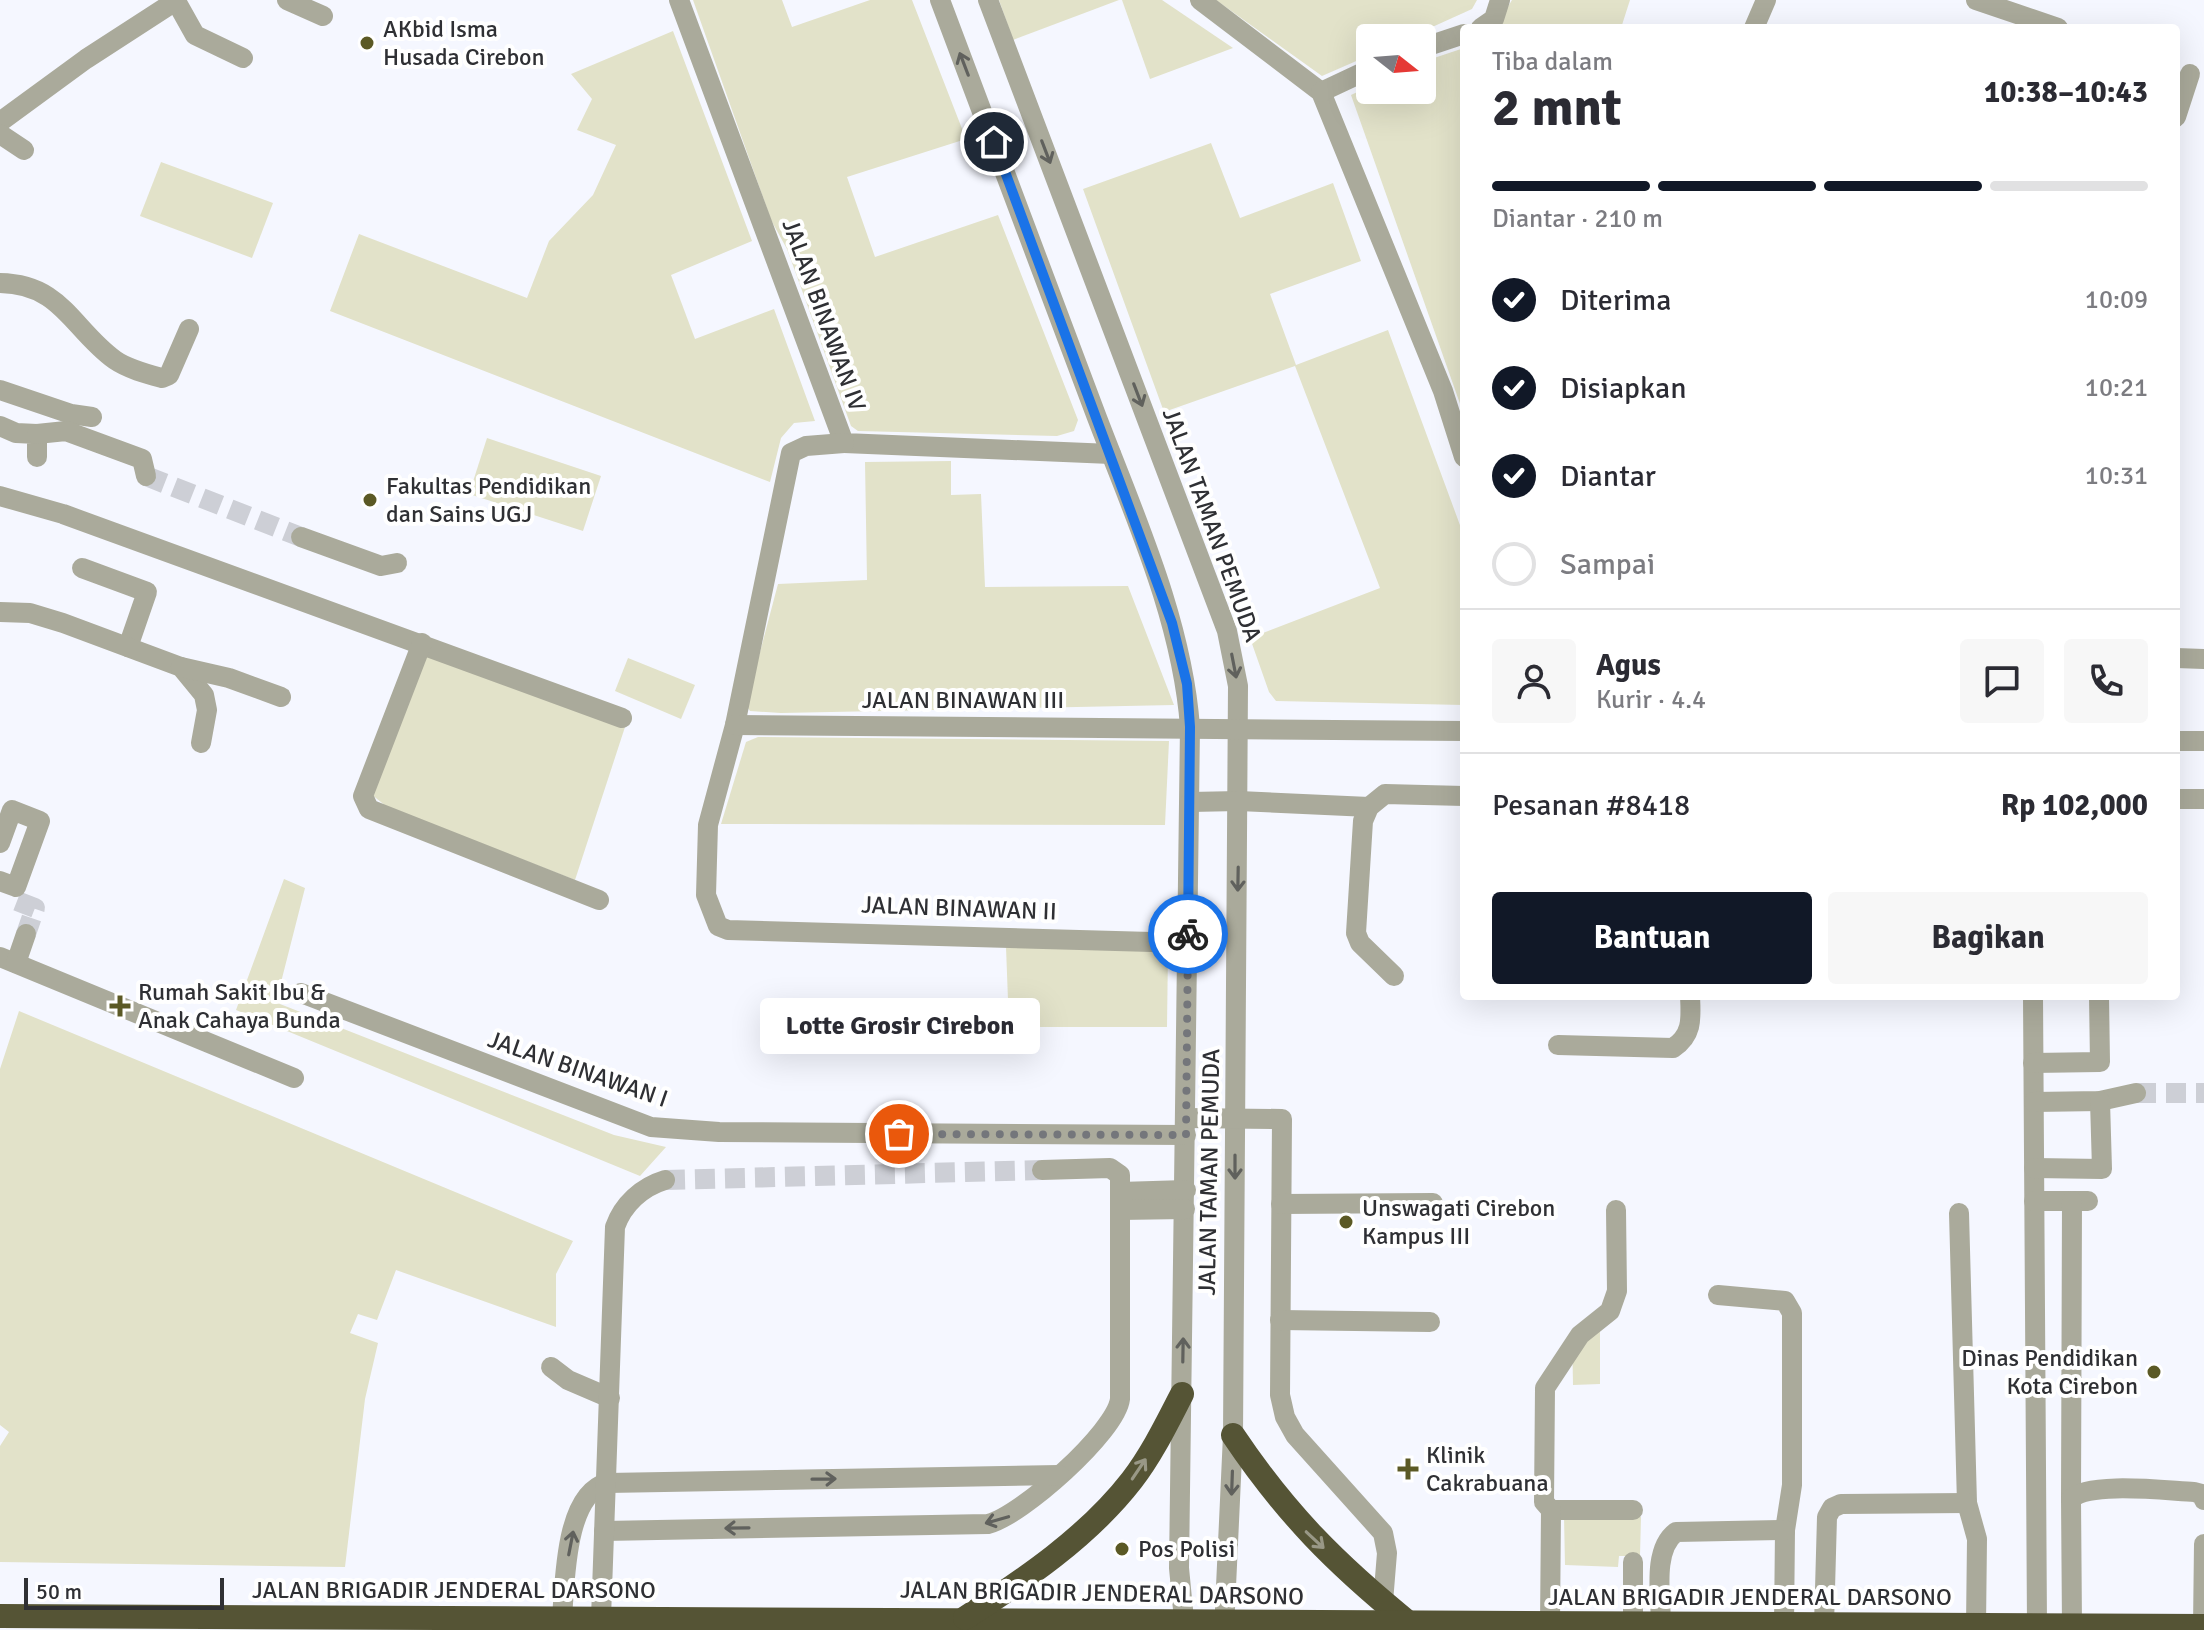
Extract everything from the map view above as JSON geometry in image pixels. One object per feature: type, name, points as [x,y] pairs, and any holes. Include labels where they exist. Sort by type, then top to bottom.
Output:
[{"type":"highway","points":[[964,1618],[1016,1585],[1108,1506],[1146,1459],[1182,1394]]},
{"type":"highway","points":[[1233,1435],[1271,1490],[1307,1533],[1410,1624]]},
{"type":"highway","name":"JALAN BRIGADIR JENDERAL DARSONO","points":[[0,1616],[964,1618],[1184,1626],[2203,1626]]},
{"type":"street","points":[[0,122],[86,59],[177,0],[195,35],[243,58]]},
{"type":"street","points":[[287,0],[323,16]]},
{"type":"street","name":"JALAN BINAWAN IV","points":[[679,0],[844,443],[1111,454]]},
{"type":"street","name":"JALAN TAMAN PEMUDA","points":[[940,0],[1111,454],[1172,623],[1187,684],[1190,802],[1179,1568],[1184,1626]]},
{"type":"street","name":"JALAN TAMAN PEMUDA","points":[[988,0],[1227,631],[1238,686],[1233,1435],[1224,1626]]},
{"type":"street","points":[[1200,0],[1321,92],[1443,391],[1460,444]]},
{"type":"street","points":[[1487,24],[1494,19],[1500,0]]},
{"type":"street","points":[[1757,24],[1766,0]]},
{"type":"street","points":[[1976,0],[2046,24]]},
{"type":"street","points":[[1436,43],[1460,35]]},
{"type":"street","points":[[2180,104],[2190,73]]},
{"type":"street","points":[[1321,92],[1356,76]]},
{"type":"street","points":[[0,134],[24,150]]},
{"type":"street","points":[[0,283],[31,287],[53,298],[117,362],[162,378],[169,375],[189,329]]},
{"type":"street","points":[[0,390],[71,414],[92,417]]},
{"type":"street","points":[[0,426],[16,433],[66,431],[142,459],[146,476]]},
{"type":"street","points":[[37,434],[37,457]]},
{"type":"street","points":[[735,725],[791,453],[806,446],[844,443]]},
{"type":"street","points":[[0,496],[63,514],[622,718]]},
{"type":"street","points":[[301,537],[371,563],[397,563]]},
{"type":"street","points":[[82,568],[147,592],[128,647]]},
{"type":"street","points":[[0,612],[30,613],[181,667],[229,678],[281,697]]},
{"type":"street","points":[[422,643],[363,796],[364,803],[369,809],[599,900]]},
{"type":"street","points":[[2180,658],[2204,659]]},
{"type":"street","points":[[181,667],[204,695],[207,710],[201,743]]},
{"type":"street","name":"JALAN BINAWAN III","points":[[735,725],[1460,731]]},
{"type":"street","name":"JALAN BINAWAN II","points":[[735,725],[708,825],[706,868],[709,910],[718,926],[728,930],[835,930],[1188,943]]},
{"type":"street","points":[[2180,741],[2204,741]]},
{"type":"street","points":[[1394,976],[1360,943],[1355,927],[1363,821],[1369,807],[1385,794],[1460,796]]},
{"type":"street","points":[[2180,799],[2204,799]]},
{"type":"street","points":[[1190,802],[1369,807]]},
{"type":"street","points":[[1,838],[12,810],[40,821],[11,890]]},
{"type":"street","points":[[26,934],[8,960],[294,1078]]},
{"type":"street","name":"JALAN BINAWAN I","points":[[301,993],[651,1127],[719,1132],[1186,1126],[1236,1119],[1282,1119],[1281,1204]]},
{"type":"street","points":[[1558,1045],[1673,1048],[1682,1042],[1691,1025],[1690,1000]]},
{"type":"street","points":[[2033,1000],[2037,1626]]},
{"type":"street","points":[[2033,1063],[2100,1062],[2099,1000]]},
{"type":"street","points":[[2034,1102],[2100,1101],[2136,1093]]},
{"type":"street","points":[[2034,1168],[2102,1169],[2100,1101]]},
{"type":"street","points":[[604,1531],[988,1524],[1012,1515],[1059,1475],[1119,1411],[1120,1175],[1110,1168],[1042,1170]]},
{"type":"street","points":[[601,1618],[615,1227],[624,1208],[636,1196],[665,1180]]},
{"type":"street","points":[[1120,1201],[1186,1200]]},
{"type":"street","points":[[2034,1201],[2080,1201],[2071,1499],[2072,1626]]},
{"type":"street","points":[[1383,1602],[1387,1553],[1383,1533],[1295,1435],[1285,1417],[1280,1395],[1281,1204],[1433,1203]]},
{"type":"street","points":[[1550,1625],[1551,1510],[1544,1502],[1545,1388],[1580,1335],[1610,1311],[1617,1291],[1616,1210]]},
{"type":"street","points":[[1959,1213],[1967,1503],[1977,1539],[1976,1626]]},
{"type":"street","points":[[1718,1295],[1785,1301],[1792,1313],[1792,1485],[1785,1530],[1784,1625]]},
{"type":"street","points":[[1280,1320],[1430,1322]]},
{"type":"street","points":[[551,1367],[568,1380],[610,1398]]},
{"type":"street","points":[[562,1618],[566,1567],[580,1504],[594,1486],[607,1483],[1059,1475]]},
{"type":"street","points":[[2071,1499],[2082,1491],[2112,1490],[2194,1492],[2202,1494],[2204,1500]]},
{"type":"street","points":[[1824,1625],[1827,1517],[1832,1508],[1841,1504],[1967,1503]]},
{"type":"street","points":[[1551,1510],[1633,1510]]},
{"type":"street","points":[[1661,1625],[1662,1550],[1667,1539],[1676,1532],[1785,1530]]},
{"type":"street","points":[[2203,1626],[2204,1544]]},
{"type":"street","points":[[1633,1562],[1633,1625]]},
{"type":"green space","points":[[693,0],[782,0],[792,27],[870,0],[912,0],[966,139],[847,177],[875,257],[998,215],[1078,420],[1074,431],[1057,436],[858,431],[851,426],[787,249],[771,220]]},
{"type":"green space","points":[[999,0],[1119,0],[1013,40]]},
{"type":"green space","points":[[1122,0],[1162,0],[1233,48],[1150,79]]},
{"type":"green space","points":[[1216,0],[1477,0],[1472,9],[1436,25],[1356,24],[1356,61],[1322,76]]},
{"type":"green space","points":[[1512,0],[1630,0],[1622,24],[1497,24]]},
{"type":"green space","points":[[673,31],[752,241],[671,275],[695,339],[774,309],[815,421],[794,423],[781,438],[770,482],[330,311],[359,234],[527,298],[549,241],[593,195],[616,145],[577,130],[592,99],[571,74]]},
{"type":"green space","points":[[1460,49],[1460,404],[1351,95],[1356,93],[1356,104],[1436,104],[1436,57]]},
{"type":"green space","points":[[1211,143],[1240,218],[1333,183],[1361,261],[1270,294],[1296,365],[1388,330],[1460,525],[1460,705],[1276,701],[1269,692],[1250,638],[1380,588],[1295,366],[1164,412],[1083,189]]},
{"type":"green space","points":[[161,162],[273,203],[252,258],[140,216]]},
{"type":"green space","points":[[487,438],[601,476],[583,531],[469,494]]},
{"type":"green space","points":[[951,461],[951,495],[981,494],[985,587],[1128,586],[1174,705],[781,713],[750,711],[746,705],[778,584],[867,580],[865,462]]},
{"type":"green space","points":[[425,649],[625,727],[575,880],[387,807],[371,794]]},
{"type":"green space","points":[[628,658],[695,685],[681,719],[615,691]]},
{"type":"green space","points":[[758,737],[1169,741],[1165,825],[721,824],[746,742]]},
{"type":"green space","points":[[284,879],[305,888],[277,998],[280,1004],[614,1135],[666,1147],[640,1176],[236,1010]]},
{"type":"green space","points":[[1006,947],[1168,950],[1167,1027],[1009,1027]]},
{"type":"green space","points":[[19,1011],[573,1241],[556,1274],[556,1327],[396,1270],[377,1320],[358,1314],[350,1333],[378,1343],[365,1399],[345,1567],[0,1562],[0,1446],[9,1432],[0,1425],[0,1069]]},
{"type":"green space","points":[[1600,1330],[1600,1384],[1573,1385],[1572,1331]]},
{"type":"green space","points":[[1564,1516],[1641,1517],[1640,1556],[1619,1556],[1618,1567],[1565,1565]]},
{"type":"tunnel","points":[[146,476],[301,537]]},
{"type":"tunnel","points":[[17,901],[35,908],[26,934]]},
{"type":"tunnel","points":[[2136,1093],[2204,1093]]},
{"type":"tunnel","points":[[665,1180],[1042,1170]]},
{"type":"way so far","points":[[899,1134],[1186,1135],[1188,934]]},
{"type":"place","name":"AKbid Isma Husada Cirebon","points":[[367,43]]},
{"type":"place","name":"Fakultas Pendidikan dan Sains UGJ","points":[[370,500]]},
{"type":"place","name":"Rumah Sakit Ibu & Anak Cahaya Bunda","points":[[120,1006]]},
{"type":"place","name":"Lotte Grosir Cirebon","points":[[899,1134]]},
{"type":"place","name":"Unswagati Cirebon Kampus III","points":[[1346,1222]]},
{"type":"place","name":"Dinas Pendidikan Kota Cirebon","points":[[2154,1372]]},
{"type":"place","name":"Klinik Cakrabuana","points":[[1408,1469]]},
{"type":"place","name":"Pos Polisi","points":[[1122,1549]]},
{"type":"route","points":[[994,142],[1172,623],[1187,684],[1190,727],[1188,934]]}]
